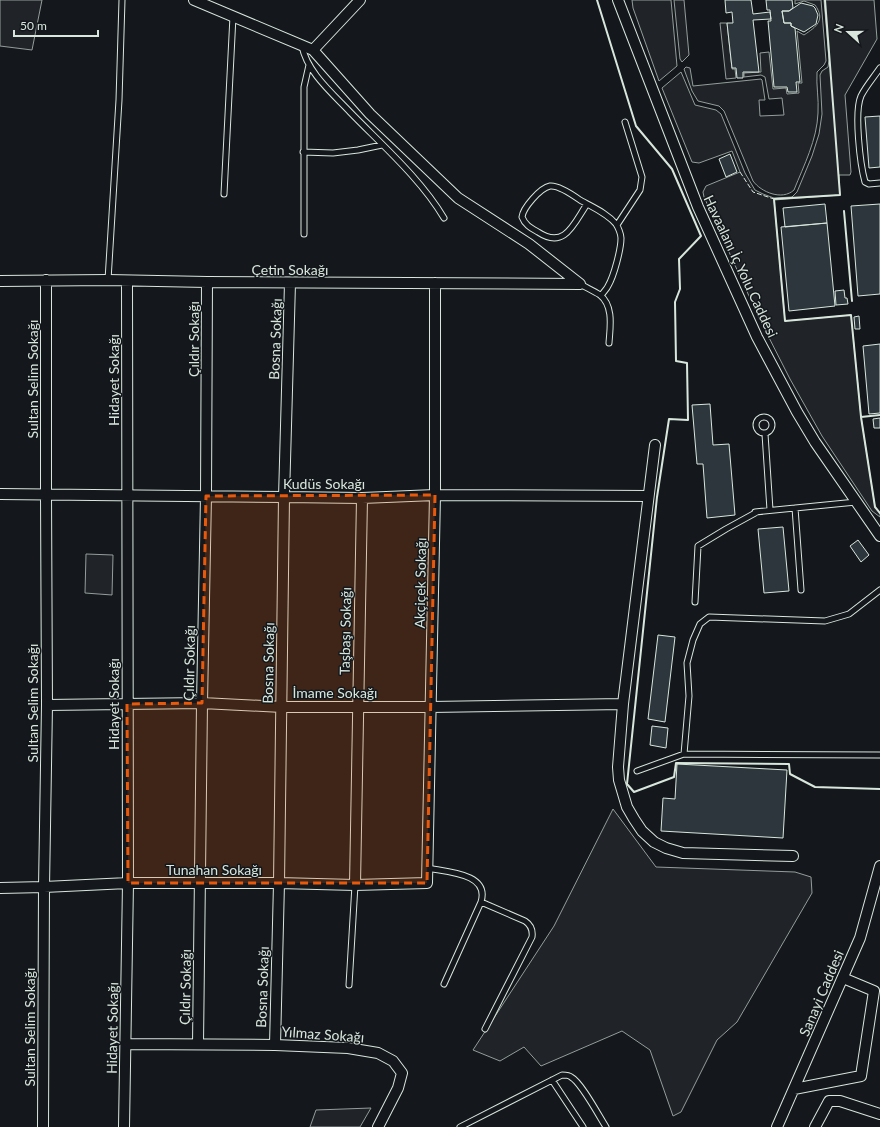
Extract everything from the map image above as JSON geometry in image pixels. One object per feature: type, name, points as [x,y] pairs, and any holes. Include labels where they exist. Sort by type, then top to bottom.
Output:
[{"type":"street","points":[[194,0],[313,50],[370,114],[458,198],[529,244],[580,284]]},
{"type":"street","points":[[313,50],[360,0]]},
{"type":"street","name":"Havaalanı İç Yolu Caddesi","points":[[618,0],[698,207],[744,309],[797,412],[815,442],[856,502],[876,525],[880,536]]},
{"type":"street","name":"Çetin Sokağı","points":[[0,280],[580,284]]},
{"type":"street","name":"Sultan Selim Sokağı","points":[[43,1127],[44,887],[47,705],[46,280]]},
{"type":"street","name":"Hidayet Sokağı","points":[[124,1127],[128,883],[127,281]]},
{"type":"street","name":"Çıldır Sokağı","points":[[198,1044],[206,496],[207,282]]},
{"type":"street","name":"Bosna Sokağı","points":[[274,1045],[279,883],[284,497],[290,283]]},
{"type":"street","name":"Akçiçek Sokağı","points":[[427,883],[435,495],[435,283]]},
{"type":"street","points":[[655,445],[623,704],[618,767],[619,780],[628,807],[642,831],[654,842],[666,848],[683,853],[793,856]]},
{"type":"street","name":"Kudüs Sokağı","points":[[0,494],[362,498],[435,495],[648,496]]},
{"type":"street","name":"Taşbaşı Sokağı","points":[[355,885],[357,706],[362,498]]},
{"type":"street","name":"İmame Sokağı","points":[[47,705],[202,703],[282,707],[431,707],[623,704]]},
{"type":"street","name":"Sanayi Caddesi","points":[[777,1127],[860,938],[880,866]]},
{"type":"street","name":"Tunahan Sokağı","points":[[0,888],[201,882],[355,885],[427,883]]},
{"type":"street","points":[[794,1089],[861,1076],[874,991],[842,978]]},
{"type":"street","name":"Yılmaz Sokağı","points":[[126,1044],[274,1045],[348,1048],[378,1052],[394,1061],[402,1073],[398,1088],[378,1127]]},
{"type":"street","points":[[815,1127],[829,1101],[840,1101],[880,1114]]},
{"type":"lane","points":[[108,280],[120,100],[122,0]]},
{"type":"lane","points":[[224,194],[231,28],[233,16]]},
{"type":"lane","points":[[302,45],[309,64],[328,89],[421,186],[444,218]]},
{"type":"lane","points":[[304,234],[304,87],[309,64]]},
{"type":"lane","points":[[880,68],[861,96],[857,120],[865,182],[869,184],[880,183]]},
{"type":"lane","points":[[873,78],[880,78]]},
{"type":"lane","points":[[617,225],[640,190],[642,177],[624,122]]},
{"type":"lane","points":[[303,152],[333,153],[382,145]]},
{"type":"lane","points":[[587,204],[565,236],[556,239],[543,236],[526,224],[522,217],[525,208],[541,191],[549,186],[560,188],[587,204],[607,216],[617,225],[621,237],[616,264],[608,286],[601,296]]},
{"type":"lane","points":[[580,284],[601,296],[609,309],[609,343]]},
{"type":"lane","points":[[765,434],[770,510]]},
{"type":"lane","points":[[748,513],[856,502]]},
{"type":"lane","points":[[795,508],[801,590]]},
{"type":"lane","points":[[695,602],[698,546],[758,512]]},
{"type":"lane","points":[[684,754],[689,696],[687,663],[692,640],[700,624],[709,617],[825,622],[850,614],[880,590]]},
{"type":"lane","points":[[637,771],[684,754],[880,755]]},
{"type":"lane","points":[[427,868],[470,878],[478,882],[482,891],[480,902],[444,984]]},
{"type":"lane","points":[[350,985],[355,885]]},
{"type":"lane","points":[[480,902],[525,921],[529,924],[532,931],[532,937],[485,1029]]},
{"type":"lane","points":[[460,1127],[562,1075],[571,1076],[587,1095],[606,1127]]},
{"type":"lane","points":[[552,1080],[583,1127]]},
{"type":"lane","points":[[471,1121],[475,1127]]},
{"type":"highlighted area","points":[[435,495],[427,883],[128,883],[127,704],[202,703],[206,496]]},
{"type":"shaded area","points":[[0,0],[42,0],[32,50],[0,46]]},
{"type":"shaded area","points":[[632,0],[671,0],[677,66],[659,81],[633,8]]},
{"type":"shaded area","points":[[674,0],[684,0],[689,55],[682,62],[680,59]]},
{"type":"shaded area","points":[[795,0],[821,0],[826,61],[817,72],[818,108],[813,143],[794,190],[784,195],[778,195],[766,192],[753,181],[724,111],[719,106],[698,101],[692,91],[684,69],[686,67],[690,68],[693,86],[761,79],[765,100],[759,100],[760,116],[784,115],[782,98],[769,99],[765,77],[761,75],[744,77],[744,73],[761,72],[760,53],[769,52],[773,89],[786,88],[787,94],[799,93],[798,83],[802,83],[797,31],[804,35],[816,26],[820,19],[820,15],[815,5],[804,1],[795,4]]},
{"type":"shaded area","points":[[824,0],[874,0],[877,39],[845,95],[851,172],[850,175],[839,175],[840,195],[774,200],[785,321],[851,315],[861,417],[875,507],[880,513],[880,517],[872,511],[822,436],[790,379],[759,318],[704,197],[703,192],[706,186],[740,172],[732,151],[699,163],[692,162],[662,88],[681,72],[695,105],[716,110],[721,114],[745,173],[755,190],[774,198],[792,197],[797,192],[812,156],[819,134],[822,114],[820,75],[822,71],[828,67],[829,60]]},
{"type":"shaded area","points":[[720,23],[727,23],[732,69],[735,69],[736,78],[726,79]]},
{"type":"shaded area","points":[[86,554],[113,555],[112,595],[85,593]]},
{"type":"shaded area","points":[[613,809],[656,867],[795,872],[811,877],[812,893],[737,1022],[717,1040],[681,1112],[673,1116],[650,1050],[622,1031],[541,1066],[524,1047],[500,1061],[473,1050],[554,926]]},
{"type":"shaded area","points":[[371,1108],[360,1127],[310,1127],[316,1110]]},
{"type":"building","points":[[725,0],[751,0],[753,14],[770,12],[771,19],[753,20],[759,72],[743,72],[743,78],[737,78],[736,68],[732,68],[727,23],[733,23],[732,12],[726,13]]},
{"type":"building","points":[[766,0],[792,0],[793,8],[789,11],[782,11],[784,23],[791,23],[791,26],[795,28],[800,82],[796,82],[797,92],[788,92],[787,87],[774,87],[768,21],[771,21],[770,10],[767,10]]},
{"type":"building","points":[[801,3],[813,6],[818,15],[816,24],[804,32],[791,26],[791,23],[784,23],[782,11],[789,11]]},
{"type":"building","points":[[880,116],[880,167],[869,168],[865,117]]},
{"type":"building","points":[[730,154],[737,172],[726,177],[719,159]]},
{"type":"building","points":[[825,204],[827,223],[785,227],[783,208]]},
{"type":"building","points":[[880,204],[880,294],[858,296],[851,206]]},
{"type":"building","points":[[827,223],[835,306],[789,311],[781,227]]},
{"type":"building","points":[[844,290],[845,298],[847,298],[848,304],[836,305],[835,291]]},
{"type":"building","points":[[859,316],[860,329],[855,329],[854,317]]},
{"type":"building","points":[[880,344],[880,413],[869,414],[863,346]]},
{"type":"building","points":[[710,404],[713,445],[729,444],[735,515],[707,518],[703,464],[697,464],[692,405]]},
{"type":"building","points":[[880,418],[880,428],[874,428],[873,419]]},
{"type":"building","points":[[783,527],[789,591],[764,593],[758,529]]},
{"type":"building","points":[[858,540],[869,555],[861,562],[850,546]]},
{"type":"building","points":[[658,635],[675,637],[665,722],[648,719]]},
{"type":"building","points":[[652,726],[668,728],[666,748],[650,745]]},
{"type":"building","points":[[677,764],[787,770],[783,838],[661,831],[663,798],[675,799]]},
{"type":"fence","points":[[740,172],[753,192],[774,199]]},
{"type":"wall","points":[[597,0],[636,126],[672,169],[701,236],[679,259],[680,289],[675,302],[676,361],[687,363],[688,420],[669,419],[657,497],[627,784],[634,792],[674,777],[676,763],[789,764],[790,774],[815,787],[880,789]]},
{"type":"wall","points":[[825,0],[840,195],[774,199],[785,321],[851,315],[861,417],[875,507],[880,513]]},
{"type":"wall","points":[[844,211],[852,301]]},
{"type":"wall","points":[[861,417],[880,415]]}]
